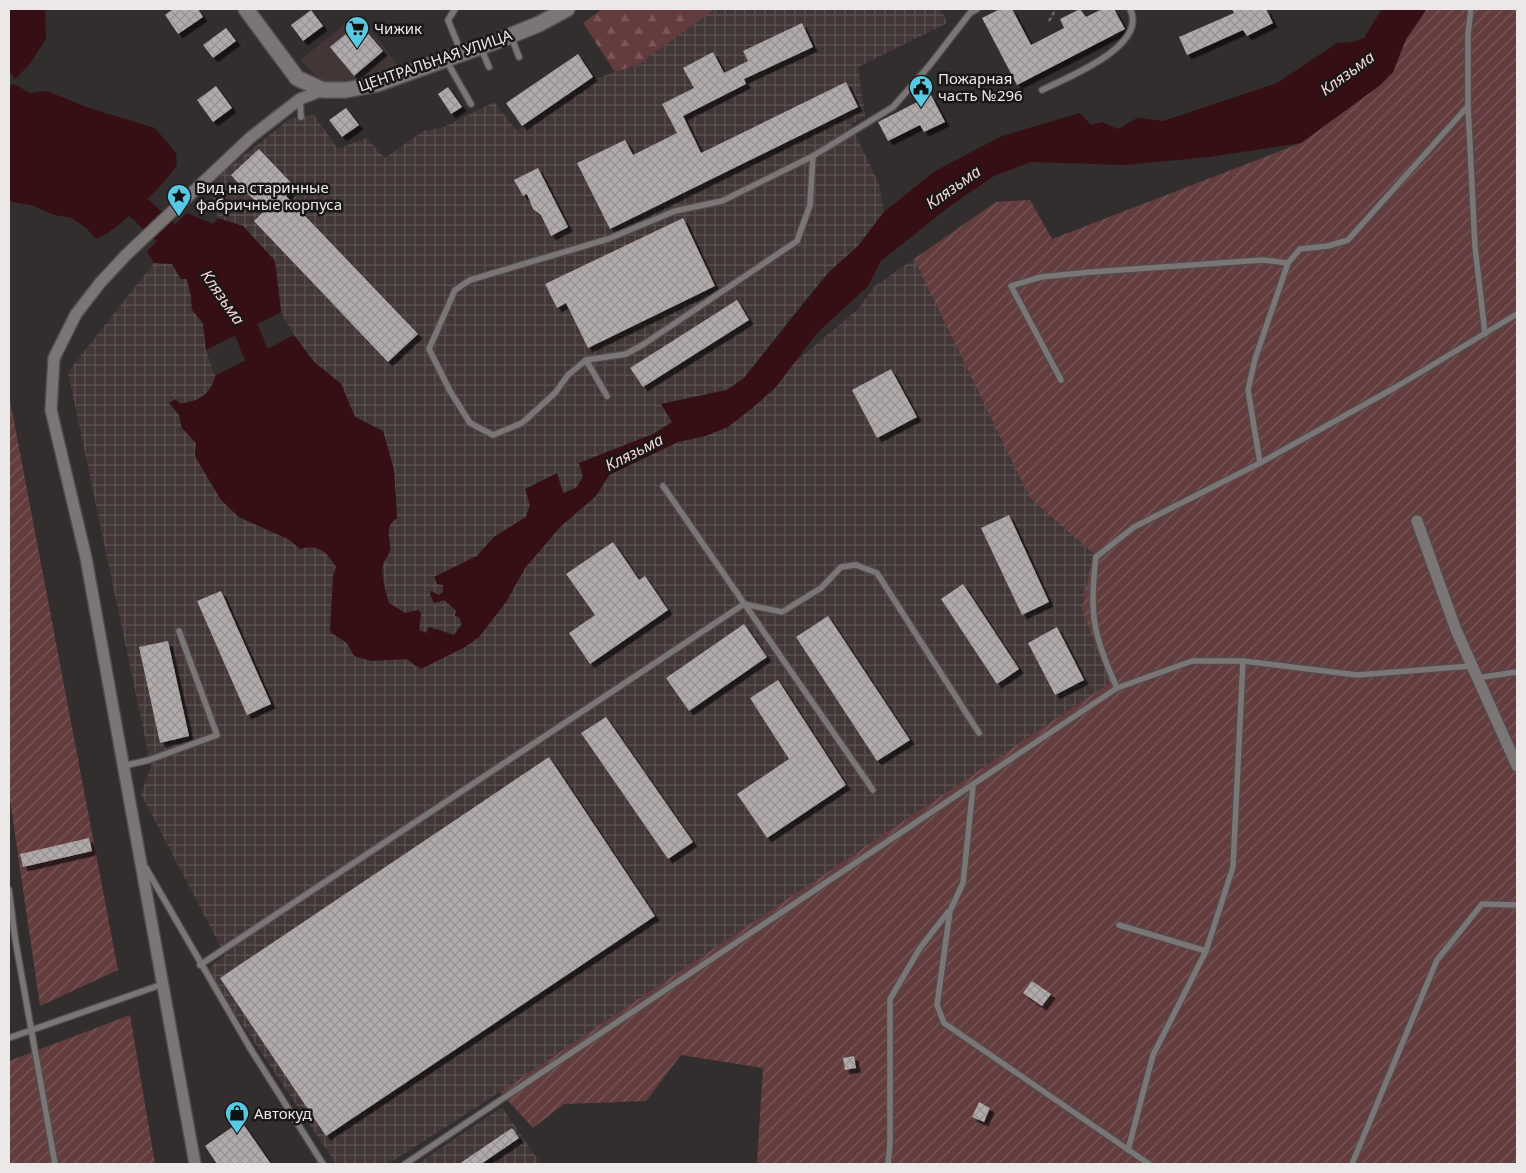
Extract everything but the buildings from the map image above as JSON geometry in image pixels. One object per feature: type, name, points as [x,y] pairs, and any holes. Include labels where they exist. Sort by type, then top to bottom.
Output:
[{"type":"street","name":"ЦЕНТРАЛЬНАЯ УЛИЦА","points":[[246,9],[297,78],[323,90],[346,90],[378,84],[511,35],[567,9]]},
{"type":"street","points":[[195,1164],[86,558],[51,410],[54,358],[76,314],[100,283],[126,255],[186,197],[212,179],[251,137],[300,100],[323,90]]},
{"type":"street","points":[[1416,521],[1471,666],[1517,766]]},
{"type":"lane","points":[[455,9],[448,20],[462,53]]},
{"type":"lane","points":[[813,156],[810,205],[797,241],[626,354],[586,360],[568,375],[555,393],[522,423],[493,435],[470,423],[450,391],[429,349],[455,290],[470,280],[608,239],[675,212],[722,201],[813,156],[893,107],[929,66],[970,14],[977,9]]},
{"type":"lane","points":[[1042,90],[1109,55],[1123,43],[1131,30],[1133,15],[1130,9]]},
{"type":"lane","points":[[1471,9],[1468,34],[1468,106],[1475,247],[1485,334]]},
{"type":"lane","points":[[511,35],[519,57]]},
{"type":"lane","points":[[480,47],[489,67]]},
{"type":"lane","points":[[445,59],[471,104]]},
{"type":"lane","points":[[300,100],[301,117]]},
{"type":"lane","points":[[1260,463],[1248,390],[1255,359],[1288,263],[1300,249],[1328,246],[1348,240],[1468,106]]},
{"type":"lane","points":[[1061,380],[1011,286],[1041,277],[1091,272],[1263,260],[1288,263]]},
{"type":"lane","points":[[1117,688],[1100,651],[1092,616],[1096,556],[1134,527],[1260,463],[1396,387],[1517,314]]},
{"type":"lane","points":[[586,360],[607,396]]},
{"type":"lane","points":[[663,486],[873,790]]},
{"type":"lane","points":[[200,965],[744,604],[782,612],[821,588],[841,567],[856,565],[877,573],[979,733]]},
{"type":"lane","points":[[123,766],[149,760],[217,736],[179,631]]},
{"type":"lane","points":[[405,1164],[1117,688],[1192,661],[1243,661],[1358,675],[1471,666]]},
{"type":"lane","points":[[1128,1150],[1153,1055],[1206,951],[1233,867],[1243,661]]},
{"type":"lane","points":[[1476,678],[1517,672]]},
{"type":"lane","points":[[888,1164],[890,1144],[890,999],[920,948],[950,911],[963,883],[973,786]]},
{"type":"lane","points":[[140,858],[200,965],[323,1164]]},
{"type":"lane","points":[[9,890],[15,938],[55,1164]]},
{"type":"lane","points":[[1352,1164],[1436,960],[1482,904],[1517,905]]},
{"type":"lane","points":[[950,911],[937,1006],[944,1023],[1149,1164]]},
{"type":"lane","points":[[1119,925],[1206,951]]},
{"type":"lane","points":[[9,1038],[163,984]]},
{"type":"path","points":[[1049,21],[1056,9]]},
{"type":"shaded area","points":[[725,9],[941,9],[947,23],[858,67],[865,116],[851,125],[879,184],[884,212],[858,246],[829,272],[801,305],[744,378],[727,390],[662,404],[673,422],[653,434],[579,463],[583,477],[576,488],[563,494],[557,474],[530,505],[526,517],[494,537],[477,556],[434,577],[443,585],[443,592],[439,595],[431,591],[434,603],[444,600],[456,611],[462,624],[454,635],[430,627],[427,633],[419,630],[421,614],[405,613],[389,604],[385,589],[383,565],[390,551],[387,530],[391,522],[397,518],[394,470],[383,431],[355,417],[341,384],[314,362],[294,335],[281,312],[275,261],[243,226],[218,218],[209,190],[223,172],[291,118],[314,115],[338,149],[366,138],[385,158],[423,131],[444,127],[494,102],[517,131],[589,81],[639,64],[712,11]]},
{"type":"shaded area","points":[[358,14],[401,69],[349,86],[325,84],[300,60]]},
{"type":"shaded area","points":[[914,259],[1030,497],[1093,553],[1082,609],[1109,683],[500,1092],[388,1164],[336,1164],[206,970],[225,955],[141,794],[151,766],[68,372],[154,263],[172,264],[181,279],[187,279],[192,310],[203,323],[206,350],[215,376],[211,390],[191,403],[179,403],[174,410],[179,415],[182,428],[196,443],[195,456],[221,500],[239,517],[290,540],[300,549],[311,546],[324,550],[336,567],[333,576],[330,631],[347,643],[355,656],[407,659],[415,666],[465,647],[495,617],[525,568],[560,527],[596,496],[609,475],[678,442],[705,436],[728,427],[775,388],[795,362],[857,310],[875,286]]},
{"type":"shaded area","points":[[502,1107],[541,1164],[417,1164]]},
{"type":"green space","points":[[602,9],[725,9],[712,11],[639,64],[615,72],[583,23]]},
{"type":"green space","points":[[1427,9],[1517,9],[1517,1164],[757,1164],[763,1068],[681,1055],[646,1101],[564,1104],[533,1128],[500,1092],[1109,683],[1082,609],[1093,553],[1030,498],[914,259],[996,202],[1030,200],[1052,239],[1301,143],[1379,86],[1393,72],[1406,39]]},
{"type":"green space","points":[[9,395],[118,970],[40,1006],[9,793]]},
{"type":"green space","points":[[130,1015],[155,1164],[9,1164],[9,1061]]},
{"type":"water","points":[[9,9],[45,9],[46,39],[29,65],[15,79],[9,71]]},
{"type":"water","points":[[1382,9],[1427,9],[1406,39],[1393,72],[1379,86],[1301,143],[1209,157],[1126,165],[1031,162],[994,176],[950,206],[881,261],[868,286],[817,333],[775,388],[751,409],[728,427],[705,436],[678,442],[609,475],[596,496],[560,527],[525,568],[506,602],[479,637],[465,647],[421,669],[407,659],[371,661],[354,656],[347,643],[330,632],[333,576],[336,567],[333,562],[322,550],[312,548],[300,549],[290,540],[239,517],[221,500],[195,456],[196,443],[182,428],[179,415],[169,403],[176,399],[179,403],[186,403],[198,399],[210,388],[215,376],[294,335],[314,362],[341,384],[355,417],[383,431],[394,470],[397,518],[390,525],[390,550],[382,569],[389,603],[405,613],[418,610],[421,613],[419,630],[426,633],[429,627],[454,635],[462,624],[459,617],[455,616],[456,610],[444,600],[434,603],[430,594],[431,591],[439,595],[443,592],[443,585],[437,584],[434,577],[477,556],[494,537],[526,517],[530,505],[525,489],[557,473],[563,493],[576,488],[583,477],[579,463],[653,434],[672,422],[661,404],[727,390],[744,378],[829,272],[858,246],[884,212],[935,171],[1002,136],[1080,113],[1091,125],[1102,122],[1118,129],[1137,118],[1163,121],[1277,83],[1337,43],[1352,42],[1364,38]]},
{"type":"water","points":[[14,84],[30,93],[47,91],[89,108],[155,128],[176,153],[177,165],[140,207],[116,227],[96,239],[87,229],[72,218],[54,215],[34,206],[9,201],[9,86]]},
{"type":"water","points":[[187,213],[213,224],[218,218],[243,226],[275,261],[281,312],[206,350],[203,323],[192,310],[187,279],[181,279],[172,264],[154,263],[147,251]]},
{"type":"waterway","name":"Клязьма","points":[[110,187],[138,207],[191,256]]},
{"type":"waterway","name":"Клязьма","points":[[228,300],[242,320],[269,385]]},
{"type":"place","name":"Чижик","points":[[357,49]]},
{"type":"place","name":"Пожарная часть №296","points":[[921,108]]},
{"type":"place","name":"Вид на старинные фабричные корпуса","points":[[179,217]]},
{"type":"place","name":"Автокуд","points":[[237,1134]]}]
